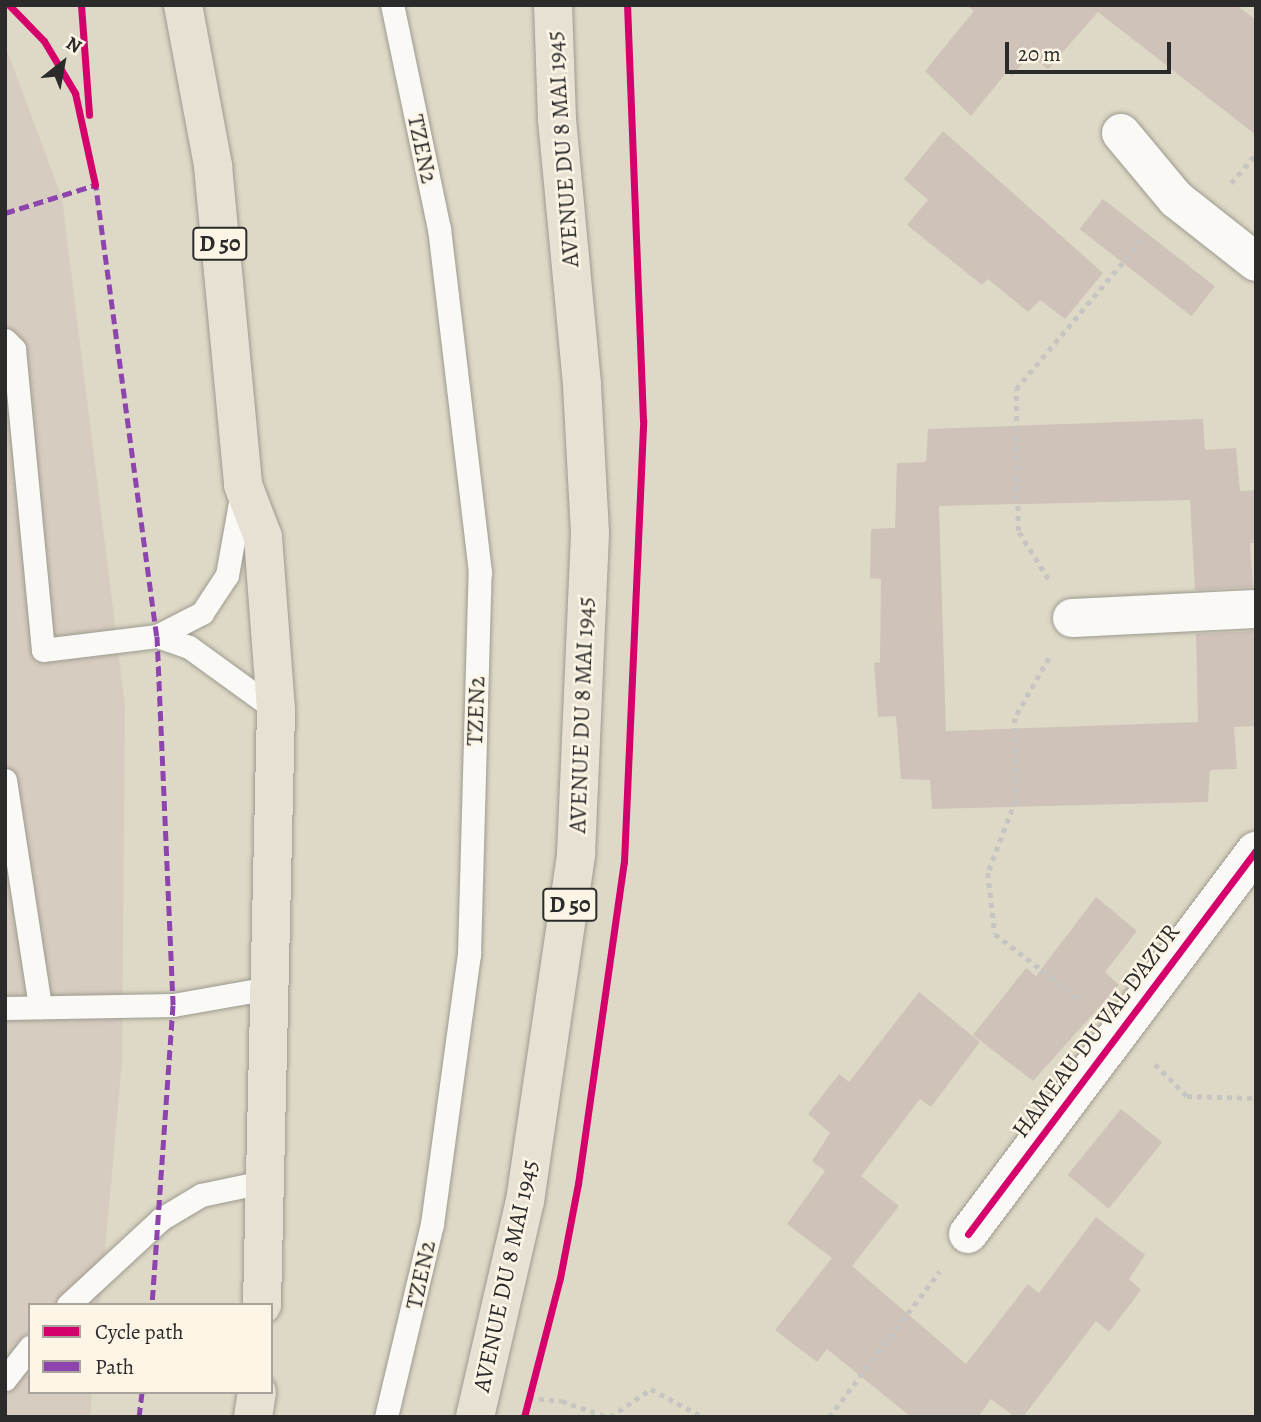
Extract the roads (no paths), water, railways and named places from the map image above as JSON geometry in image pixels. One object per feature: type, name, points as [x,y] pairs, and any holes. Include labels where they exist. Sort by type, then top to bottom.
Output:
[{"type":"main road","name":"D 50","points":[[183,5],[213,166],[243,485],[263,537],[276,710],[277,814],[263,1182],[262,1303]]},
{"type":"main road","name":"AVENUE DU 8 MAI 1945","points":[[475,1417],[525,1201],[576,854],[590,533],[582,384],[557,119],[553,5]]},
{"type":"main road","points":[[254,1417],[257,1394]]},
{"type":"street","points":[[1121,134],[1176,199],[1256,262]]},
{"type":"street","points":[[1072,618],[1256,609]]},
{"type":"street","name":"HAMEAU DU VAL D'AZUR","points":[[968,1234],[1256,851]]},
{"type":"lane","name":"TZEN2","points":[[386,1417],[432,1224],[469,954],[480,572],[439,229],[392,5]]},
{"type":"lane","points":[[5,340],[14,349],[43,650],[157,636],[202,613],[227,575],[243,485]]},
{"type":"lane","points":[[157,636],[189,647],[276,710]]},
{"type":"lane","points":[[5,779],[40,1007]]},
{"type":"lane","points":[[5,1008],[173,1004],[269,988]]},
{"type":"lane","points":[[70,1303],[161,1219],[201,1195],[263,1182]]},
{"type":"lane","points":[[5,1379],[28,1350]]}]
